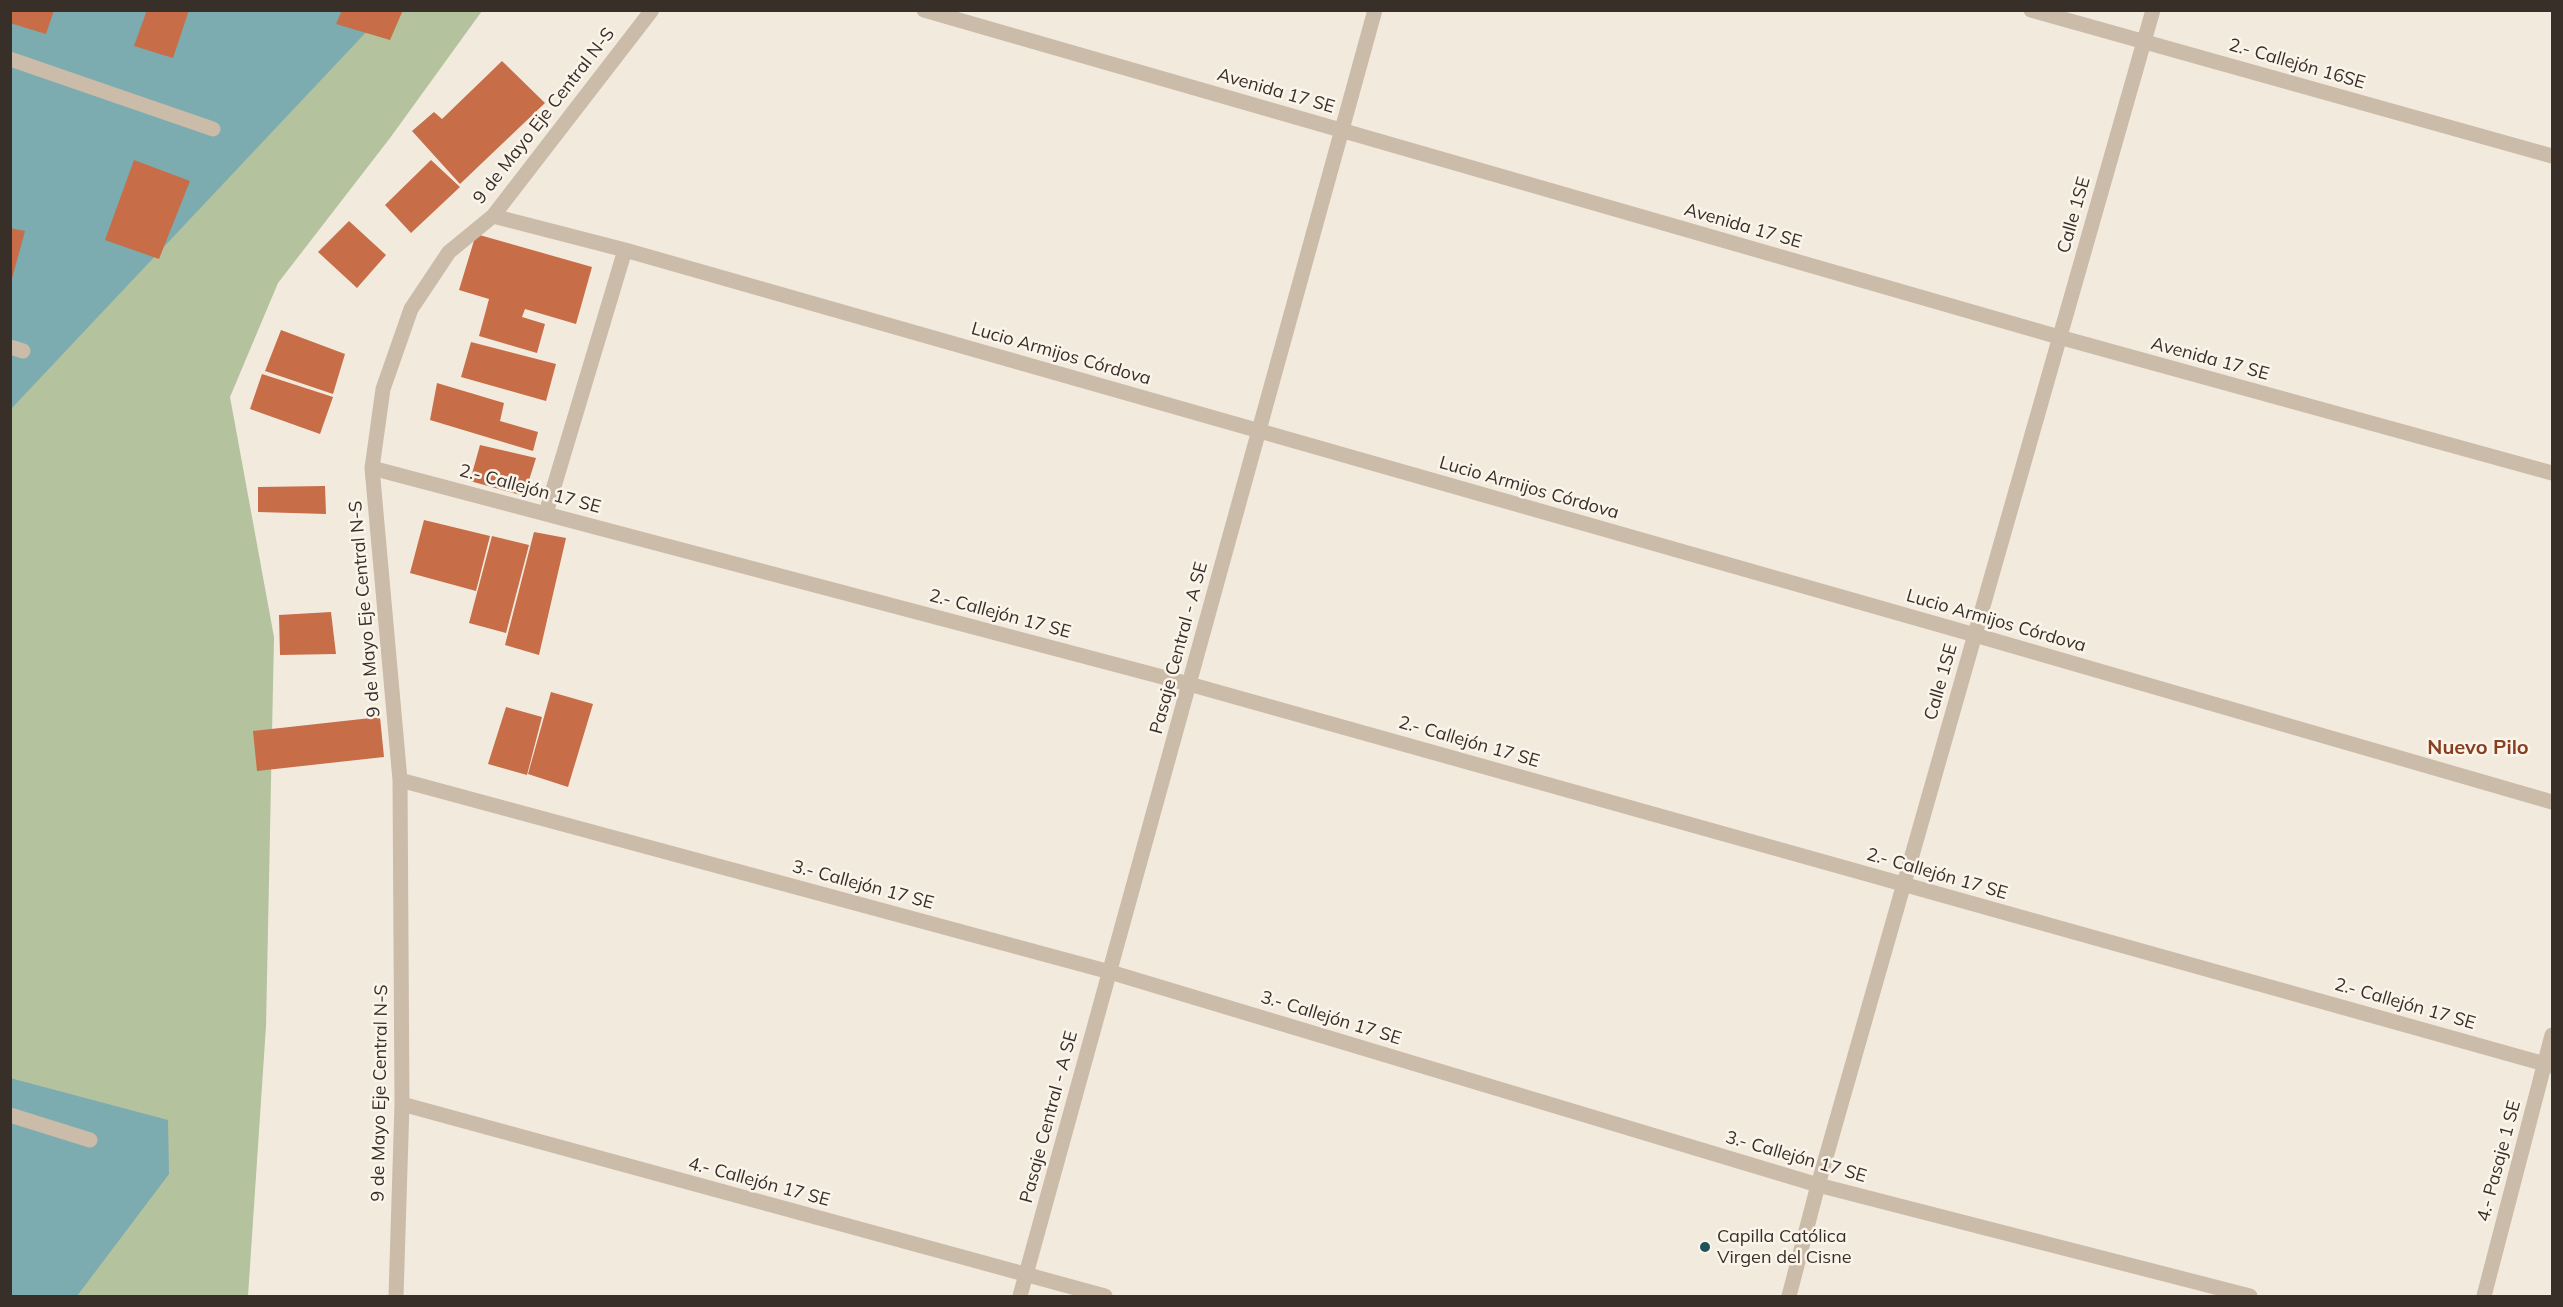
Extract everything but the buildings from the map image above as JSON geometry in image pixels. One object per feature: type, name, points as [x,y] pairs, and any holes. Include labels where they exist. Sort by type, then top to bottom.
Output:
[{"type":"street","name":"9 de Mayo Eje Central N-S","points":[[396,1296],[402,1104],[400,780],[372,468],[383,389],[411,309],[449,252],[493,216],[652,10]]},
{"type":"street","name":"Avenida 17 SE","points":[[924,10],[2059,337],[2553,473]]},
{"type":"street","name":"Pasaje Central - A SE","points":[[1020,1296],[1375,10]]},
{"type":"street","name":"2.- Callejón 16SE","points":[[2031,10],[2553,156]]},
{"type":"street","name":"Calle 1SE","points":[[1789,1296],[1818,1185],[2153,10]]},
{"type":"street","points":[[10,59],[213,129]]},
{"type":"street","name":"Lucio Armijos Córdova","points":[[493,216],[625,250],[2553,802]]},
{"type":"street","points":[[546,513],[625,250]]},
{"type":"street","name":"2.- Callejón 17 SE","points":[[372,468],[1189,684],[2548,1065]]},
{"type":"street","name":"3.- Callejón 17 SE","points":[[400,780],[1110,972],[1818,1185],[2250,1296]]},
{"type":"street","name":"4.- Pasaje 1 SE","points":[[2484,1296],[2548,1065],[2553,1035]]},
{"type":"street","name":"4.- Callejón 17 SE","points":[[402,1104],[1105,1296]]},
{"type":"street","points":[[10,1114],[90,1140]]},
{"type":"green space","points":[[10,11],[482,11],[390,138],[278,283],[230,397],[274,637],[266,1026],[248,1296],[11,1296]]},
{"type":"water","points":[[11,11],[386,11],[11,409]]},
{"type":"water","points":[[10,1078],[168,1120],[169,1174],[77,1296],[11,1296]]},
{"type":"place","name":"Capilla Católica Virgen del Cisne","points":[[1705,1247]]},
{"type":"district","name":"Nuevo Pilo","points":[[2478,748]]}]
